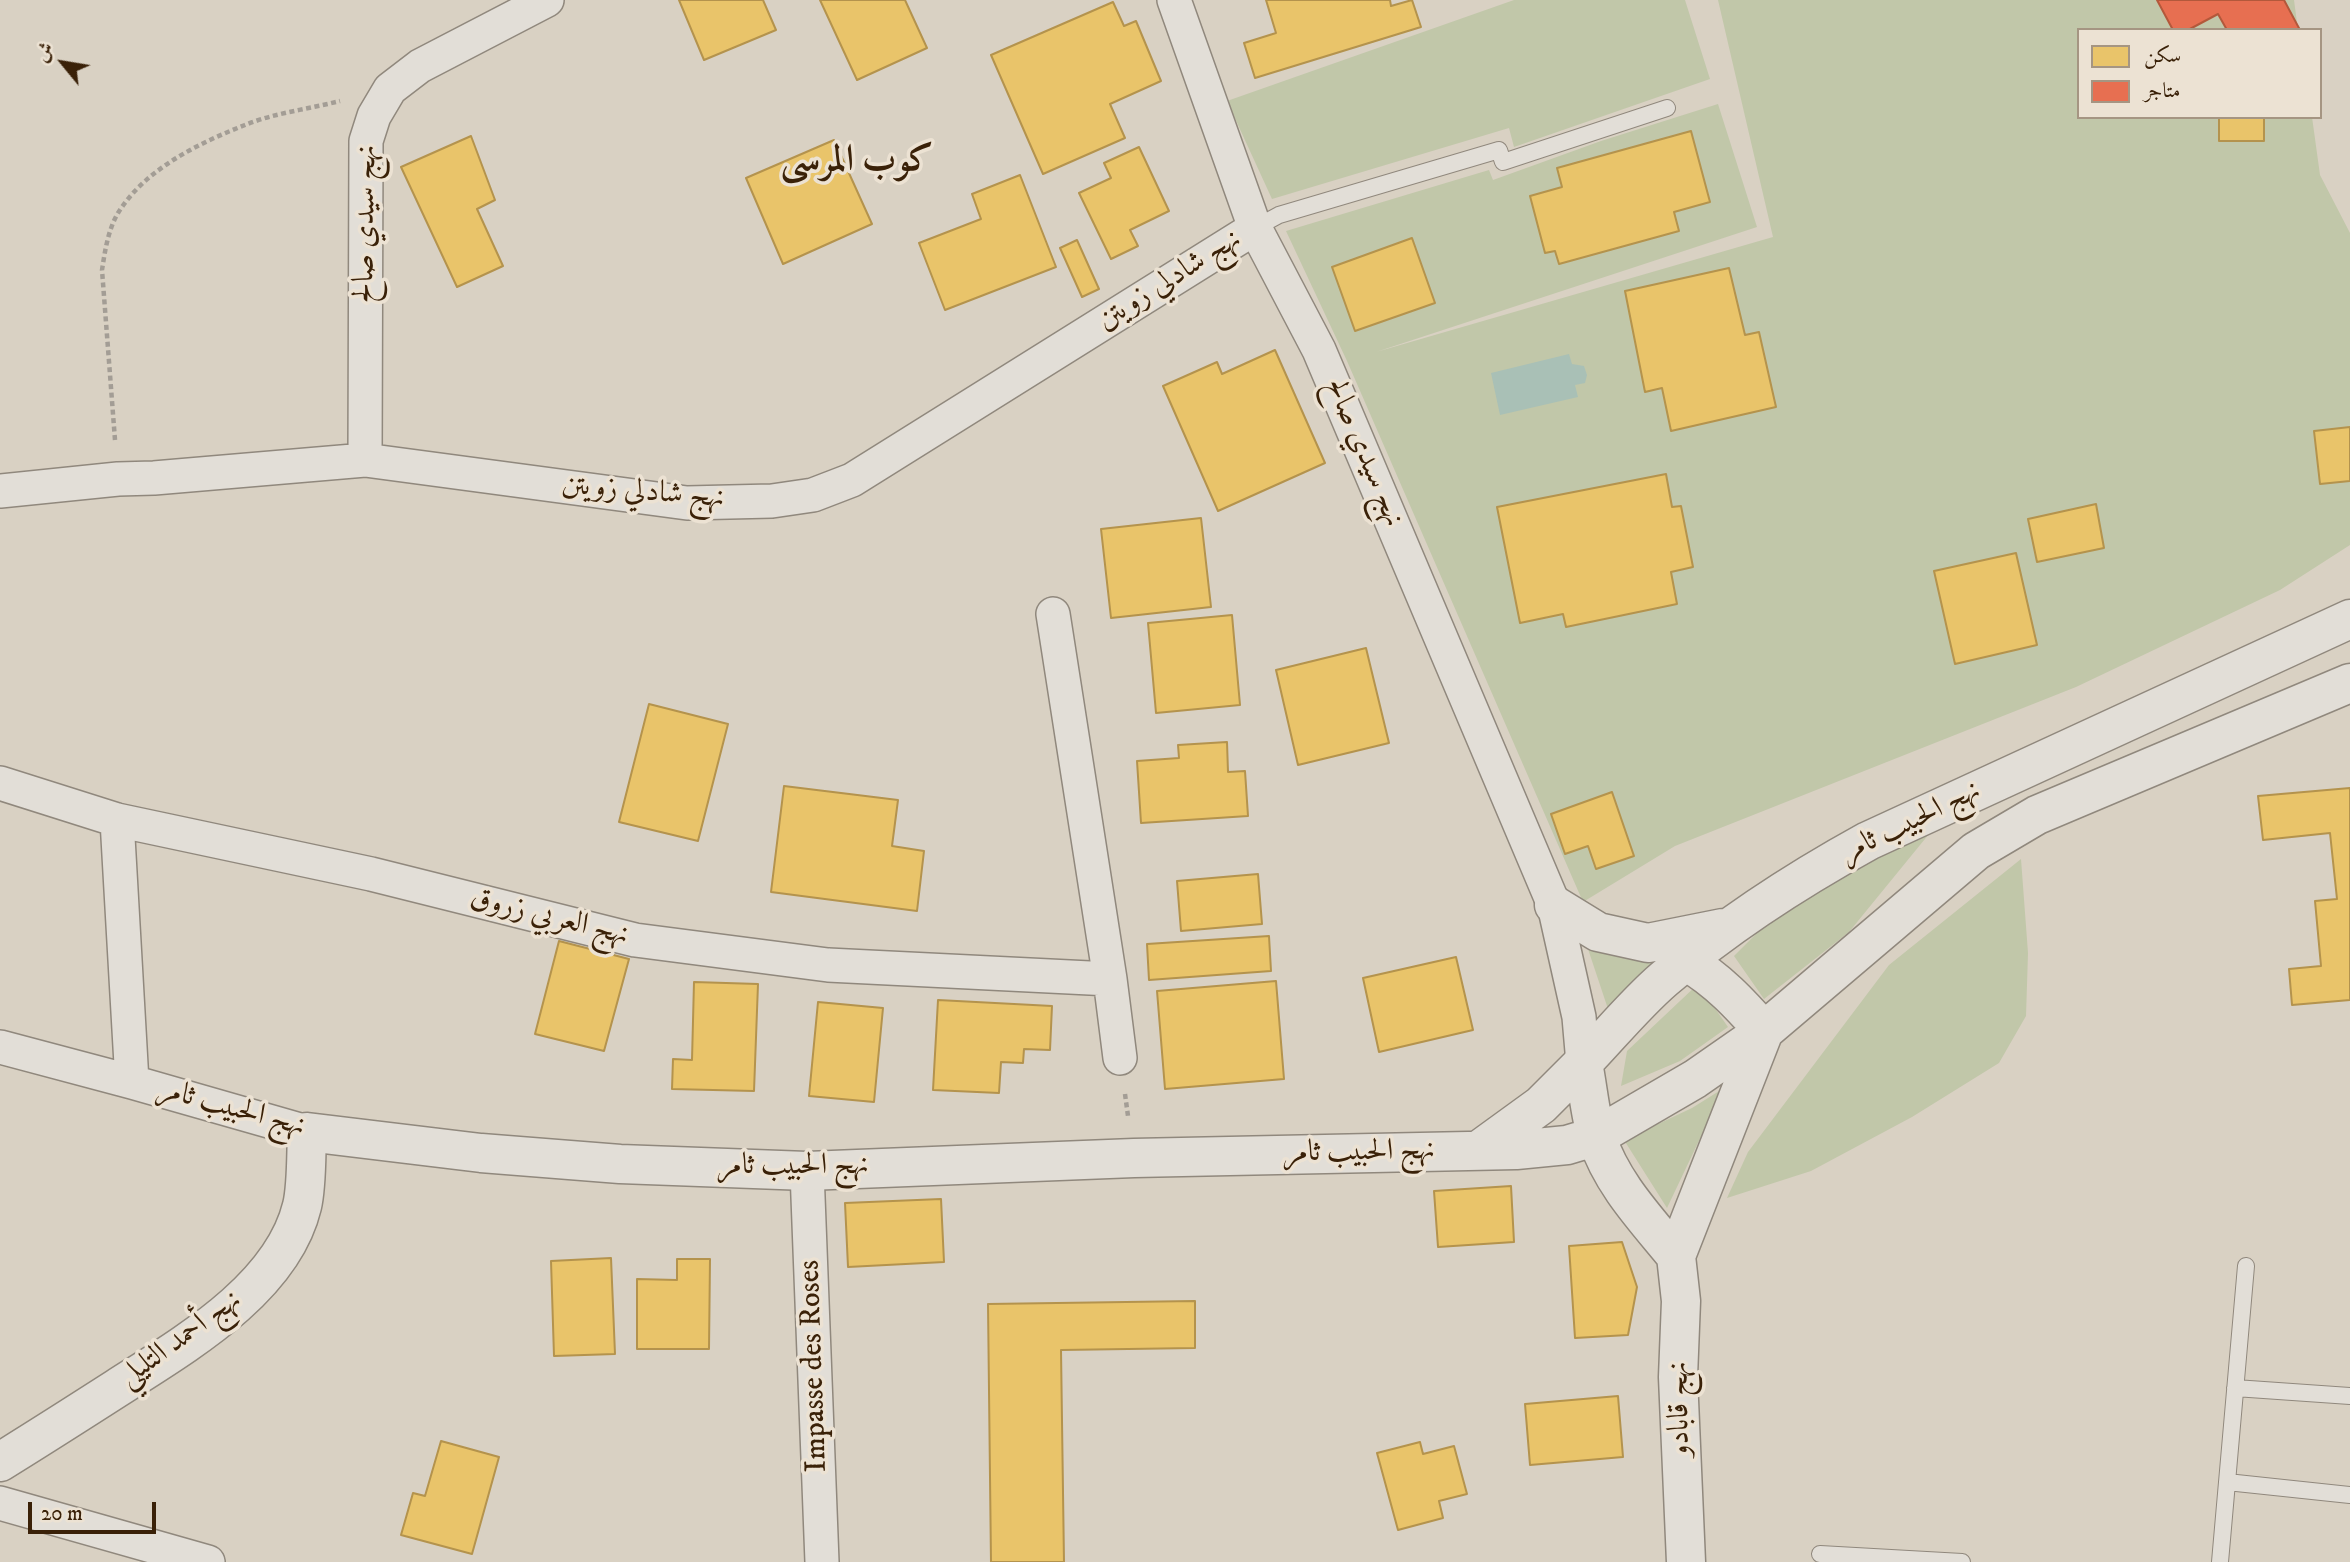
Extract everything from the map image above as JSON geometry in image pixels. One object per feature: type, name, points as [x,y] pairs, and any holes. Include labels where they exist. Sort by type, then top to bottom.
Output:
[{"type":"street","name":"نهج سيدي صالح","points":[[365,460],[366,141],[374,116],[390,89],[419,66],[547,0]]},
{"type":"street","name":"نهج سيدي صالح","points":[[1174,0],[1255,228],[1320,350],[1554,905],[1579,1017],[1583,1063]]},
{"type":"street","name":"نهج شادلي زويتن","points":[[0,491],[365,460],[687,503],[772,501],[813,495],[852,480],[1255,228]]},
{"type":"street","points":[[1053,614],[1120,1058]]},
{"type":"street","name":"نهج الحبيب ثامر","points":[[1479,1150],[1541,1105],[1663,979],[1732,927],[1821,867],[1868,841],[2350,619]]},
{"type":"street","name":"نهج الحبيب ثامر","points":[[0,1047],[307,1132],[481,1153],[606,1163],[807,1171],[1134,1158],[1543,1149],[1597,1136],[1695,1079],[1763,1031],[1976,851],[2009,830],[2037,815],[2350,683]]},
{"type":"street","name":"نهج العربي زروق","points":[[0,783],[117,820],[371,874],[635,940],[828,965],[1110,979]]},
{"type":"street","points":[[117,820],[132,1082]]},
{"type":"street","points":[[1554,905],[1598,932],[1648,943],[1732,927]]},
{"type":"street","points":[[1676,1256],[1763,1031],[1740,1003],[1719,984],[1686,962]]},
{"type":"street","points":[[1583,1063],[1597,1136],[1607,1163],[1676,1256]]},
{"type":"street","name":"نهج أحمد التليلي","points":[[0,1462],[186,1344],[241,1300],[289,1241],[303,1205],[307,1132]]},
{"type":"street","name":"Impasse des Roses","points":[[807,1171],[822,1562]]},
{"type":"street","name":"نهج قابادو","points":[[1676,1256],[1681,1301],[1678,1377],[1686,1562]]},
{"type":"street","points":[[0,1503],[208,1562]]},
{"type":"lane","points":[[1255,228],[1279,215],[1499,150],[1503,162],[1667,108]]},
{"type":"lane","points":[[2220,1562],[2246,1266]]},
{"type":"lane","points":[[2235,1388],[2350,1396]]},
{"type":"lane","points":[[2227,1482],[2350,1495]]},
{"type":"lane","points":[[1820,1554],[1962,1562]]},
{"type":"path","points":[[118,479],[102,270],[105,244],[117,214],[141,184],[179,156],[247,124],[390,89]]},
{"type":"path","points":[[1120,1058],[1134,1158]]},
{"type":"shaded area","points":[[1514,0],[1685,0],[1710,79],[1514,147],[1509,128],[1272,199],[1227,101]]},
{"type":"shaded area","points":[[1718,0],[2294,0],[2298,28],[2077,28],[2077,119],[2312,119],[2320,175],[2350,233],[2350,545],[2280,590],[2076,687],[1675,846],[1583,902],[1347,361],[1286,231],[1489,170],[1493,180],[1601,141],[1718,104],[1757,227],[1376,352],[1773,237]]},
{"type":"shaded area","points":[[1569,354],[1572,364],[1584,366],[1587,375],[1585,383],[1575,385],[1578,397],[1500,415],[1491,373]]},
{"type":"shaded area","points":[[1929,834],[1849,932],[1764,999],[1734,956],[1762,928],[1848,872]]},
{"type":"shaded area","points":[[2021,859],[2028,953],[2026,1016],[1999,1063],[1912,1117],[1811,1171],[1727,1198],[1748,1152],[1889,965]]},
{"type":"shaded area","points":[[1585,940],[1655,960],[1609,1012]]},
{"type":"shaded area","points":[[1698,984],[1728,1027],[1680,1061],[1621,1086],[1627,1051]]},
{"type":"shaded area","points":[[1724,1088],[1667,1208],[1624,1140],[1692,1108]]},
{"type":"building: سكن","points":[[679,0],[763,0],[776,30],[704,60]]},
{"type":"building: سكن","points":[[820,0],[905,0],[927,48],[857,80]]},
{"type":"building: سكن","points":[[1266,0],[1390,0],[1391,6],[1412,0],[1421,27],[1255,78],[1244,43],[1276,33]]},
{"type":"building: سكن","points":[[1113,2],[1124,26],[1136,21],[1161,81],[1110,104],[1125,138],[1043,174],[991,55]]},
{"type":"building: سكن","points":[[2219,119],[2264,119],[2264,141],[2219,141]]},
{"type":"building: سكن","points":[[1691,131],[1710,202],[1674,212],[1679,231],[1559,264],[1555,251],[1545,253],[1530,196],[1562,187],[1557,168]]},
{"type":"building: سكن","points":[[471,136],[495,200],[477,209],[503,266],[457,287],[401,167]]},
{"type":"building: سكن","points":[[834,140],[872,224],[783,264],[746,178]]},
{"type":"building: سكن","points":[[1139,147],[1169,211],[1130,230],[1138,246],[1111,259],[1079,193],[1111,178],[1104,163]]},
{"type":"building: سكن","points":[[1020,175],[1056,267],[945,310],[919,243],[981,219],[972,194]]},
{"type":"building: سكن","points":[[1412,238],[1435,303],[1355,331],[1332,267]]},
{"type":"building: سكن","points":[[1077,240],[1099,289],[1082,297],[1060,248]]},
{"type":"building: سكن","points":[[1729,268],[1745,335],[1759,332],[1776,407],[1671,431],[1662,388],[1645,392],[1625,291]]},
{"type":"building: سكن","points":[[1275,350],[1325,463],[1218,511],[1163,386],[1217,362],[1222,374]]},
{"type":"building: سكن","points":[[2350,427],[2350,481],[2320,484],[2314,431]]},
{"type":"building: سكن","points":[[1666,474],[1672,507],[1681,506],[1693,567],[1671,572],[1677,604],[1566,627],[1563,614],[1520,623],[1497,507]]},
{"type":"building: سكن","points":[[2096,504],[2104,548],[2037,562],[2028,519]]},
{"type":"building: سكن","points":[[1201,518],[1211,607],[1111,618],[1101,529]]},
{"type":"building: سكن","points":[[2016,553],[2037,645],[1955,664],[1934,571]]},
{"type":"building: سكن","points":[[1232,615],[1240,705],[1156,713],[1148,623]]},
{"type":"building: سكن","points":[[1366,648],[1389,743],[1298,765],[1276,670]]},
{"type":"building: سكن","points":[[649,704],[728,724],[698,841],[619,822]]},
{"type":"building: سكن","points":[[1227,742],[1228,772],[1245,771],[1248,816],[1141,823],[1137,761],[1179,758],[1178,745]]},
{"type":"building: سكن","points":[[784,786],[898,800],[892,846],[924,851],[917,911],[771,892]]},
{"type":"building: سكن","points":[[2350,788],[2350,1000],[2292,1005],[2289,969],[2321,966],[2315,901],[2337,899],[2330,833],[2263,840],[2258,796]]},
{"type":"building: سكن","points":[[1612,792],[1634,856],[1596,869],[1588,846],[1565,854],[1551,814]]},
{"type":"building: سكن","points":[[1258,874],[1262,924],[1181,931],[1177,881]]},
{"type":"building: سكن","points":[[1269,936],[1271,971],[1149,980],[1147,944]]},
{"type":"building: سكن","points":[[559,941],[629,959],[604,1051],[535,1034]]},
{"type":"building: سكن","points":[[1456,957],[1473,1030],[1379,1052],[1363,978]]},
{"type":"building: سكن","points":[[1276,981],[1284,1079],[1165,1089],[1157,991]]},
{"type":"building: سكن","points":[[694,982],[758,984],[754,1091],[672,1089],[673,1059],[692,1060]]},
{"type":"building: سكن","points":[[938,1000],[1052,1006],[1050,1050],[1024,1049],[1023,1063],[1001,1062],[999,1093],[933,1090]]},
{"type":"building: سكن","points":[[818,1002],[883,1008],[874,1102],[809,1096]]},
{"type":"building: سكن","points":[[1511,1186],[1514,1242],[1438,1247],[1434,1191]]},
{"type":"building: سكن","points":[[941,1199],[944,1262],[848,1267],[845,1203]]},
{"type":"building: سكن","points":[[1622,1242],[1637,1287],[1628,1335],[1575,1338],[1569,1246]]},
{"type":"building: سكن","points":[[611,1258],[615,1354],[554,1356],[551,1261]]},
{"type":"building: سكن","points":[[677,1259],[710,1259],[709,1349],[637,1349],[637,1279],[677,1280]]},
{"type":"building: سكن","points":[[1195,1301],[1195,1348],[1061,1350],[1064,1562],[991,1562],[988,1304]]},
{"type":"building: سكن","points":[[1618,1396],[1623,1457],[1530,1465],[1525,1404]]},
{"type":"building: سكن","points":[[441,1441],[499,1457],[472,1554],[401,1535],[413,1493],[425,1496]]},
{"type":"building: سكن","points":[[1420,1442],[1423,1454],[1454,1446],[1467,1494],[1439,1501],[1443,1518],[1398,1530],[1377,1453]]},
{"type":"building: متاجر","points":[[2157,0],[2284,0],[2299,28],[2226,28],[2218,14],[2192,28],[2172,28]]},
{"type":"district","name":"كوب المرسى","points":[[857,162]]}]
